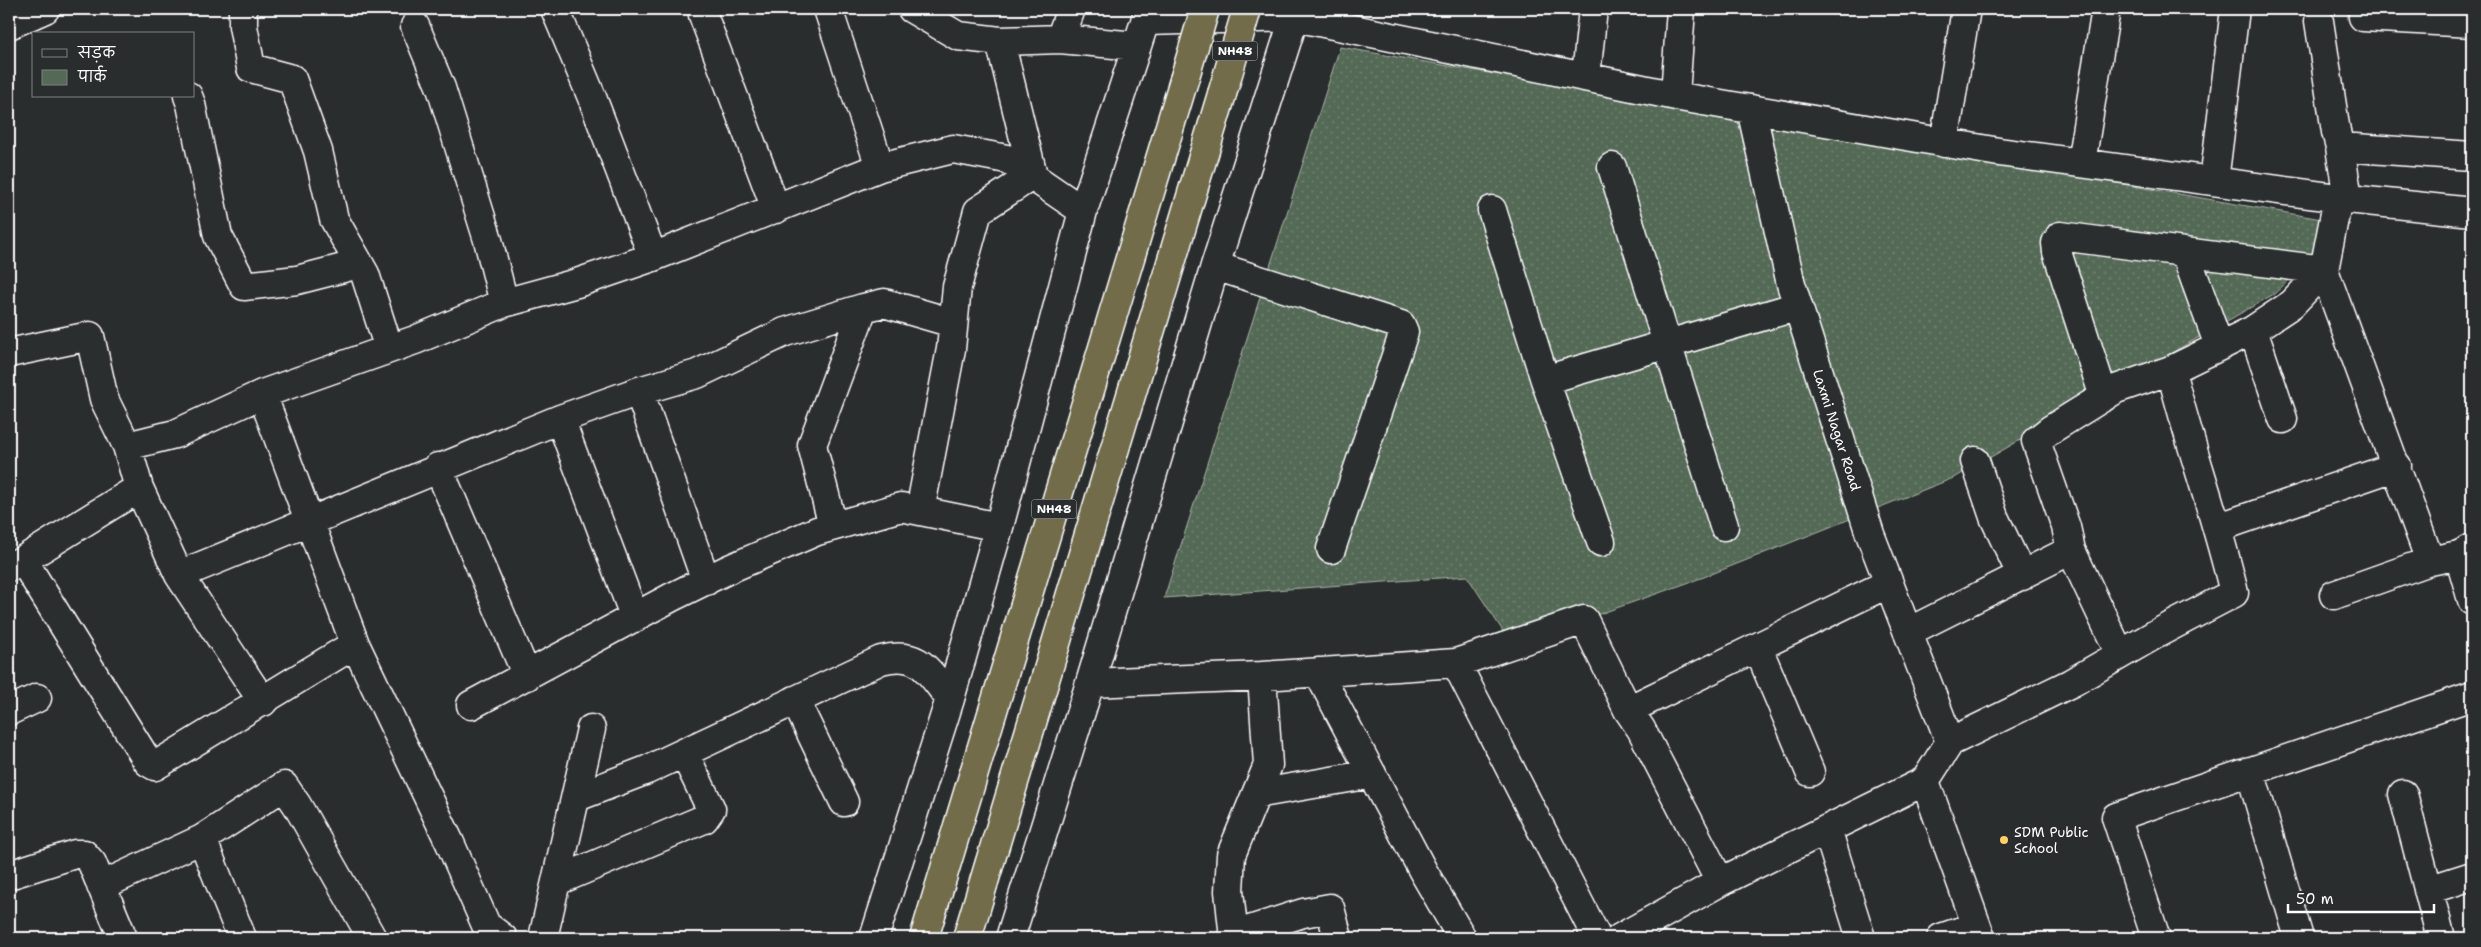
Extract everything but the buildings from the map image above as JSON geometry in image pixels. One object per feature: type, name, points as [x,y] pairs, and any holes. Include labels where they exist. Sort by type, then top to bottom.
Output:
[{"type":"highway","name":"NH48","points":[[924,938],[1206,9]]},
{"type":"highway","name":"NH48","points":[[967,938],[1247,9]]},
{"type":"street","points":[[12,19],[44,9]]},
{"type":"street","points":[[243,9],[243,26],[251,68],[292,79],[318,151],[334,219],[365,274],[389,349]]},
{"type":"street","points":[[555,9],[593,100],[653,257]]},
{"type":"street","points":[[828,9],[880,168]]},
{"type":"street","points":[[912,9],[958,36],[1000,41],[1060,39],[1136,46]]},
{"type":"street","points":[[1060,39],[1071,9]]},
{"type":"street","points":[[1586,76],[1593,9]]},
{"type":"street","points":[[1675,95],[1681,9]]},
{"type":"street","points":[[1944,142],[1966,9]]},
{"type":"street","points":[[2081,163],[2106,9]]},
{"type":"street","points":[[2214,181],[2235,9]]},
{"type":"street","points":[[1010,938],[1090,683],[1215,266],[1296,13]]},
{"type":"street","points":[[874,938],[950,699],[999,527],[1083,211],[1147,15],[1296,13],[1675,95],[1944,142],[2343,199],[2472,212]]},
{"type":"street","points":[[703,15],[776,208]]},
{"type":"street","points":[[2363,17],[2472,23]]},
{"type":"street","points":[[2120,654],[2071,550],[2066,527],[2036,441],[2050,430],[2116,389],[2171,370],[2253,330],[2292,304],[2324,270],[2343,199],[2340,147],[2319,22]]},
{"type":"street","points":[[415,26],[441,88],[488,240],[504,303]]},
{"type":"street","points":[[1000,41],[1033,175]]},
{"type":"street","points":[[189,98],[218,236],[244,286],[296,280],[359,264]]},
{"type":"street","name":"Laxmi Nagar Road","points":[[1751,109],[1791,284],[1870,534],[1950,742]]},
{"type":"street","points":[[2340,147],[2472,156]]},
{"type":"street","points":[[127,446],[174,434],[262,394],[389,349],[504,303],[577,283],[653,257],[880,168],[953,150],[1007,159],[1083,211]]},
{"type":"street","points":[[1612,167],[1724,526]]},
{"type":"street","points":[[920,512],[951,349],[956,287],[978,210],[1033,175]]},
{"type":"street","points":[[1492,210],[1545,380],[1601,542]]},
{"type":"street","points":[[2104,397],[2056,244],[2060,236],[2324,270]]},
{"type":"street","points":[[2185,252],[2219,346]]},
{"type":"street","points":[[1215,266],[1401,324],[1404,332],[1331,549]]},
{"type":"street","points":[[2324,270],[2397,466],[2430,561]]},
{"type":"street","points":[[179,575],[309,523],[438,467],[560,419],[639,390],[697,374],[785,332],[884,303],[953,323]]},
{"type":"street","points":[[1545,380],[1798,306]]},
{"type":"street","points":[[833,526],[812,445],[862,308]]},
{"type":"street","points":[[2253,330],[2283,420]]},
{"type":"street","points":[[9,353],[90,336],[104,399],[127,446],[139,488],[179,575],[263,702]]},
{"type":"street","points":[[1620,938],[1720,882],[1925,781],[1950,742],[2070,683],[2234,593],[2217,528],[2183,422],[2171,370]]},
{"type":"street","points":[[639,390],[706,581]]},
{"type":"street","points":[[262,394],[355,644],[450,843],[486,925],[503,938]]},
{"type":"street","points":[[560,419],[635,618]]},
{"type":"street","points":[[1975,461],[1994,517],[2022,576]]},
{"type":"street","points":[[2217,528],[2397,466]]},
{"type":"street","points":[[438,467],[527,676]]},
{"type":"street","points":[[139,488],[16,564],[151,765],[160,765],[355,644]]},
{"type":"street","points":[[471,705],[706,581],[817,530],[901,507],[999,527]]},
{"type":"street","points":[[1908,632],[2071,550]]},
{"type":"street","points":[[2334,594],[2430,561],[2466,552],[2472,600]]},
{"type":"street","points":[[1628,710],[1889,583]]},
{"type":"street","points":[[1090,683],[1262,676],[1456,663],[1584,620],[1628,710],[1641,729],[1720,882]]},
{"type":"street","points":[[1758,648],[1810,772]]},
{"type":"street","points":[[577,797],[647,770],[881,660],[898,656],[915,659],[950,699]]},
{"type":"street","points":[[1456,663],[1597,938]]},
{"type":"street","points":[[1318,672],[1462,938]]},
{"type":"street","points":[[1262,676],[1268,765],[1231,855],[1229,891],[1234,937],[1303,913],[1330,908],[1338,938]]},
{"type":"street","points":[[2156,938],[2116,816],[2472,696]]},
{"type":"street","points":[[9,711],[37,698]]},
{"type":"street","points":[[795,700],[844,802]]},
{"type":"street","points":[[543,938],[577,797],[591,729]]},
{"type":"street","points":[[557,881],[704,819],[711,809],[684,753]]},
{"type":"street","points":[[2250,771],[2299,938]]},
{"type":"street","points":[[1256,794],[1372,774]]},
{"type":"street","points":[[1925,781],[1979,932],[1942,938]]},
{"type":"street","points":[[101,886],[202,839],[284,786],[297,805],[372,938]]},
{"type":"street","points":[[2403,794],[2441,938]]},
{"type":"street","points":[[1827,829],[1861,938]]},
{"type":"street","points":[[202,839],[242,938]]},
{"type":"street","points":[[9,876],[79,853],[89,858],[122,938]]},
{"type":"street","points":[[2428,890],[2472,876]]},
{"type":"green space","points":[[1340,47],[2350,224],[2274,294],[1956,477],[1704,577],[1512,645],[1467,576],[1164,598]]},
{"type":"place","name":"SDM Public School","points":[[2004,840]]}]
